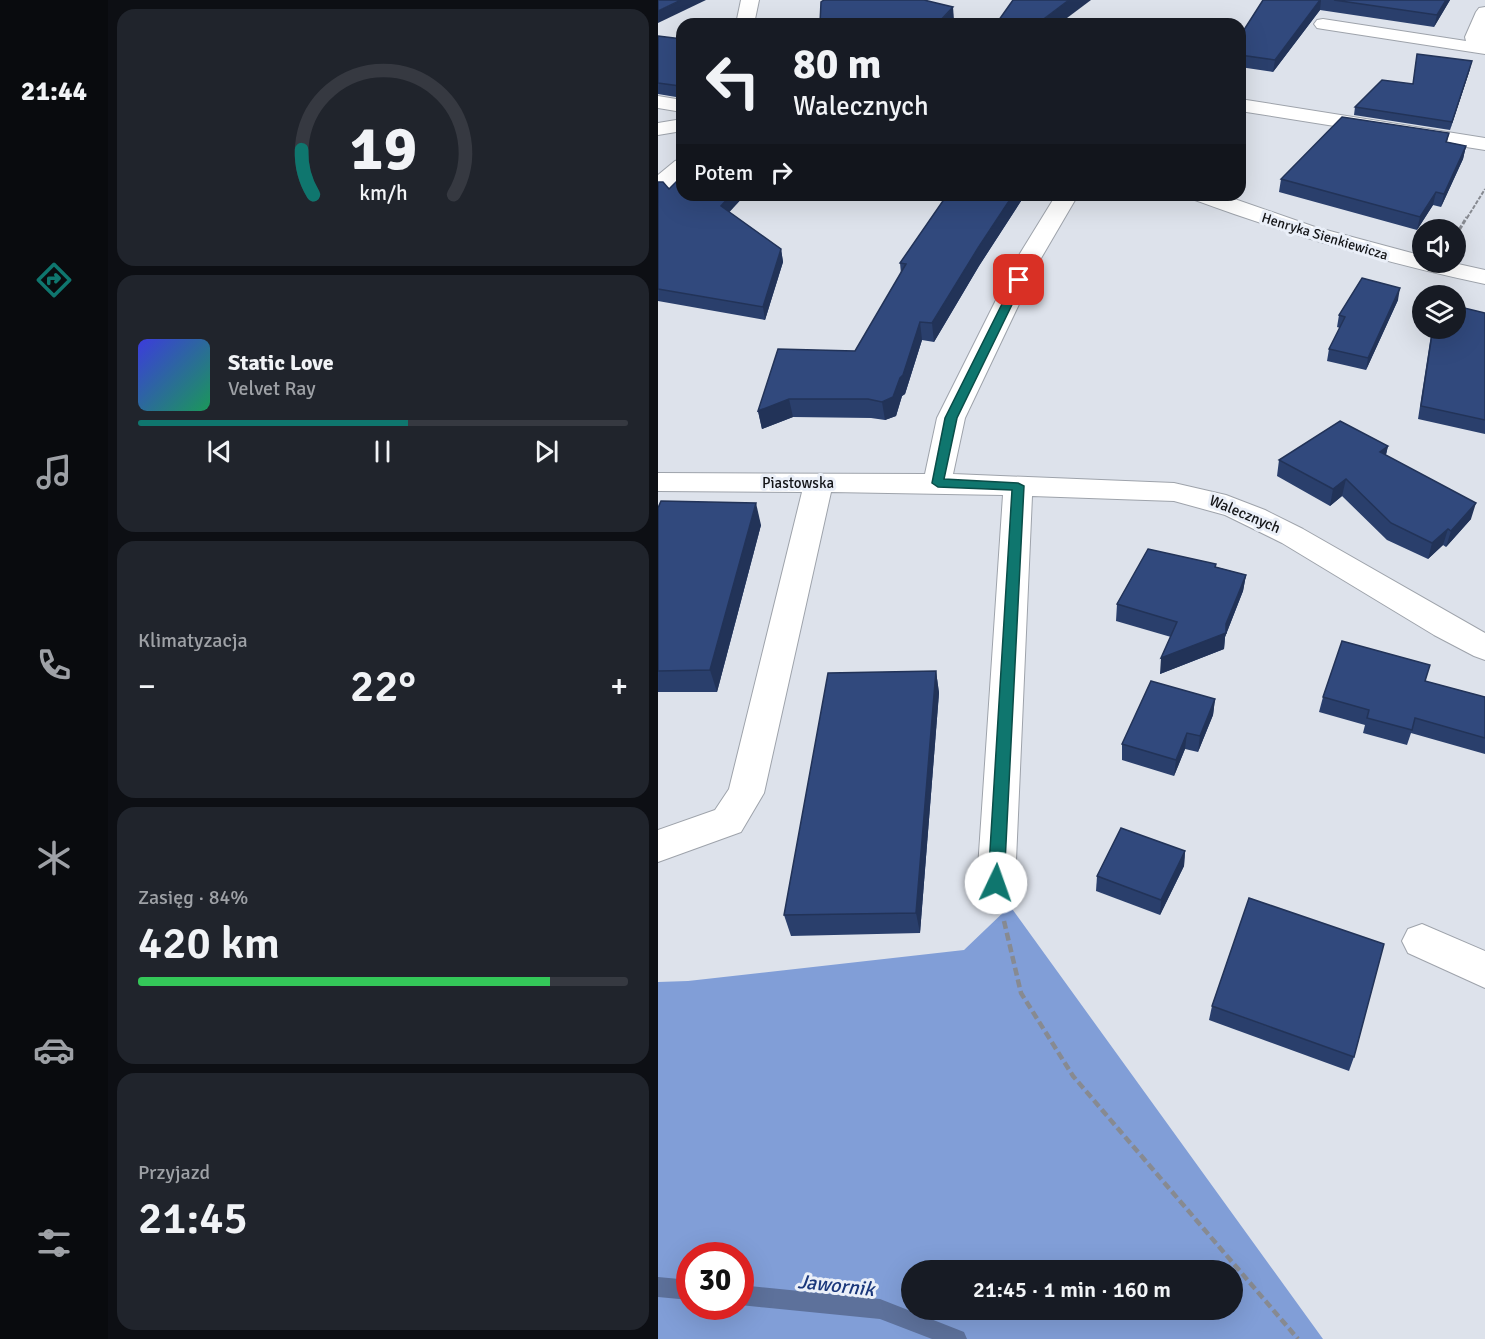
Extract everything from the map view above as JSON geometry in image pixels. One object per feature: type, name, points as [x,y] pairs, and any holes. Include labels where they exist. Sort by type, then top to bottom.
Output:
[{"type":"street","points":[[746,18],[750,0]]},
{"type":"street","points":[[1481,48],[1474,37],[1482,4]]},
{"type":"street","points":[[1323,24],[1481,48]]},
{"type":"street","points":[[658,102],[676,105]]},
{"type":"street","points":[[1246,106],[1484,144]]},
{"type":"street","points":[[658,129],[676,126]]},
{"type":"street","points":[[658,187],[676,170]]},
{"type":"street","points":[[938,483],[951,418],[1028,260],[1063,201]]},
{"type":"street","name":"Henryka Sienkiewicza","points":[[1220,201],[1339,243],[1484,277]]},
{"type":"street","name":"Piastowska","points":[[658,482],[938,483]]},
{"type":"street","points":[[658,846],[728,821],[746,793],[783,628],[819,483]]},
{"type":"street","name":"Walecznych","points":[[938,483],[1174,492],[1216,499],[1289,533],[1484,648]]},
{"type":"street","points":[[996,883],[1018,486]]},
{"type":"street","points":[[1422,941],[1484,970]]},
{"type":"path","points":[[1466,219],[1484,189]]},
{"type":"path","points":[[996,883],[1021,993],[1073,1076],[1298,1339]]},
{"type":"shaded area","points":[[1010,906],[1323,1339],[658,1339],[658,982],[688,981],[964,950]]},
{"type":"building","points":[[658,0],[681,0],[658,11]]},
{"type":"building","points":[[824,0],[924,0],[953,7],[943,18],[820,18],[821,2]]},
{"type":"building","points":[[1013,0],[1069,0],[1045,18],[1000,18]]},
{"type":"building","points":[[1263,0],[1320,0],[1275,60],[1246,56],[1246,27]]},
{"type":"building","points":[[1334,0],[1446,0],[1437,15]]},
{"type":"building","points":[[658,36],[676,38],[676,85],[658,83]]},
{"type":"building","points":[[1417,54],[1472,61],[1452,122],[1355,107],[1382,80],[1413,84]]},
{"type":"building","points":[[1342,117],[1449,133],[1446,142],[1466,146],[1444,194],[1436,192],[1420,217],[1281,179]]},
{"type":"building","points":[[658,182],[663,182],[669,189],[676,182],[676,201],[726,201],[721,206],[781,249],[763,307],[658,289]]},
{"type":"building","points":[[943,201],[1009,201],[932,323],[920,322],[903,375],[893,397],[882,402],[868,399],[789,399],[758,411],[778,349],[855,351],[906,264],[900,263]]},
{"type":"building","points":[[1362,278],[1400,288],[1368,358],[1329,349],[1345,317],[1339,315]]},
{"type":"building","points":[[1466,308],[1485,313],[1485,420],[1421,406],[1431,339],[1466,339]]},
{"type":"building","points":[[1340,421],[1388,446],[1380,452],[1476,503],[1451,531],[1448,529],[1432,543],[1391,523],[1346,479],[1333,489],[1279,460]]},
{"type":"building","points":[[661,501],[756,503],[710,670],[658,671],[658,508]]},
{"type":"building","points":[[1148,549],[1216,564],[1215,567],[1246,575],[1226,624],[1226,633],[1161,658],[1177,622],[1117,604]]},
{"type":"building","points":[[1342,641],[1430,665],[1425,681],[1485,697],[1485,738],[1415,718],[1412,730],[1367,718],[1369,710],[1323,697]]},
{"type":"building","points":[[936,671],[916,913],[784,915],[828,673]]},
{"type":"building","points":[[1151,681],[1215,699],[1200,736],[1187,733],[1176,760],[1122,744]]},
{"type":"building","points":[[1121,828],[1185,851],[1161,900],[1097,876]]},
{"type":"building","points":[[1249,898],[1384,944],[1354,1057],[1212,1006]]},
{"type":"waterway","name":"Jawornik","points":[[658,1287],[676,1289]]},
{"type":"waterway","name":"Jawornik","points":[[754,1296],[880,1309],[957,1339]]},
{"type":"route","points":[[996,883],[1018,486],[938,483],[951,418],[1019,280]]}]
